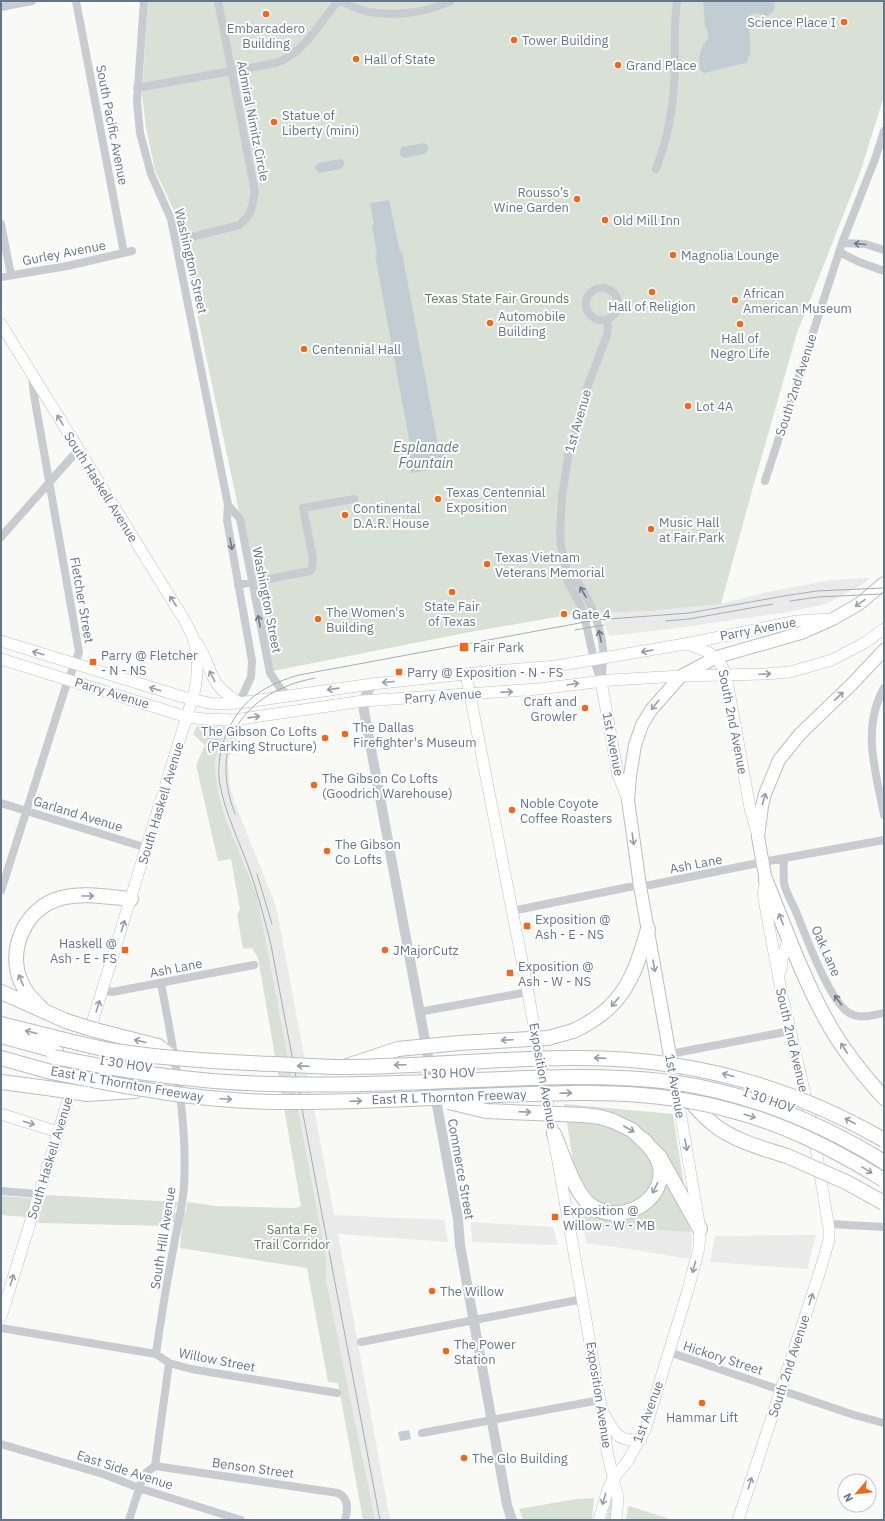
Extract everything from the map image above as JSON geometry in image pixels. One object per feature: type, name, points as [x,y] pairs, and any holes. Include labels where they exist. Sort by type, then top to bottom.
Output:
[{"type":"highway","points":[[766,881],[816,1001],[850,1057],[884,1098]]},
{"type":"highway","points":[[44,1011],[31,998],[21,983],[18,971],[16,960],[18,943],[27,922],[37,912],[50,903],[68,897],[87,896],[132,899]]},
{"type":"highway","points":[[342,1067],[398,1049],[459,1043],[548,1038],[573,1031],[594,1021],[617,1001],[630,981],[639,960],[648,929]]},
{"type":"highway","points":[[1,992],[66,1021],[158,1046],[174,1058]]},
{"type":"highway","points":[[1,1024],[57,1049],[113,1051],[174,1058],[342,1067],[574,1058],[647,1061],[722,1074],[776,1089],[839,1115],[884,1140]]},
{"type":"highway","name":"I 30 HOV","points":[[1,1036],[115,1063],[156,1069],[239,1077],[312,1078],[582,1070],[620,1071],[668,1075],[737,1089],[786,1105],[820,1119],[884,1154]]},
{"type":"highway","name":"I 30 HOV","points":[[1,1044],[57,1049],[143,1074],[243,1083],[329,1084],[576,1077],[606,1077],[671,1082],[722,1092],[783,1111],[828,1130],[884,1162]]},
{"type":"highway","name":"East R L Thornton Freeway","points":[[1,1058],[51,1072],[146,1090],[212,1098],[273,1102],[336,1102],[580,1092],[648,1095],[686,1100],[728,1109],[784,1127],[855,1162],[884,1180]]},
{"type":"highway","points":[[1,1082],[87,1094],[146,1090]]},
{"type":"highway","points":[[675,1084],[706,1117],[724,1132],[750,1144],[787,1156],[846,1182],[884,1203]]},
{"type":"highway","points":[[429,1098],[486,1111],[584,1114],[613,1121],[632,1130],[659,1156],[700,1229]]},
{"type":"highway","points":[[554,1134],[578,1190],[586,1201],[600,1211],[616,1214],[631,1211],[645,1202],[657,1187],[660,1176],[660,1166],[655,1155],[644,1140]]},
{"type":"main road","name":"South Haskell Avenue","points":[[1,324],[183,618],[194,640],[197,678],[192,700],[132,899],[39,1194],[4,1295],[1,1318]]},
{"type":"main road","points":[[628,800],[635,745],[642,725],[651,710],[681,676],[717,657],[801,633],[833,619],[859,604],[884,583]]},
{"type":"main road","name":"Parry Avenue","points":[[1,641],[192,700],[214,704],[239,704],[372,684],[556,666],[685,644],[797,621],[833,619]]},
{"type":"main road","name":"Parry Avenue","points":[[1,659],[187,717],[234,720],[363,701],[539,689],[601,681],[790,672],[832,660],[856,648],[884,629]]},
{"type":"main road","points":[[194,640],[203,653],[213,679],[217,685],[239,704]]},
{"type":"main road","name":"South 2nd Avenue","points":[[685,644],[704,650],[717,657],[723,666],[726,675],[750,808],[763,862],[766,881],[763,894],[781,990],[812,1125],[829,1224],[829,1240],[738,1520]]},
{"type":"main road","points":[[758,837],[765,794],[779,760],[784,752],[884,650]]},
{"type":"main road","name":"Exposition Avenue","points":[[466,674],[554,1134],[613,1479],[618,1499],[616,1520]]},
{"type":"main road","name":"1st Avenue","points":[[601,681],[618,775],[628,800],[640,886],[700,1229],[699,1248],[645,1430],[627,1462],[613,1479]]},
{"type":"main road","points":[[781,990],[782,959],[789,937]]},
{"type":"main road","points":[[1,1114],[58,1132]]},
{"type":"main road","points":[[601,1405],[615,1431],[621,1438],[626,1440],[641,1439]]},
{"type":"main road","points":[[599,1520],[604,1499],[613,1479]]},
{"type":"street","points":[[1,7],[32,1]]},
{"type":"street","name":"South Pacific Avenue","points":[[76,1],[128,252]]},
{"type":"street","name":"Washington Street","points":[[144,1],[137,88],[138,118],[144,153],[151,174],[172,219],[228,505],[227,520],[252,668],[250,681],[239,704]]},
{"type":"street","name":"Admiral Nimitz Circle","points":[[176,241],[239,225],[246,220],[251,213],[255,192],[244,126],[231,70],[218,1]]},
{"type":"street","points":[[137,88],[276,63],[292,55],[299,49],[339,1],[368,11],[396,13],[422,11],[451,1]]},
{"type":"street","points":[[656,169],[662,152],[673,102],[677,1]]},
{"type":"street","name":"South 2nd Avenue","points":[[765,481],[842,243],[875,159],[884,131]]},
{"type":"street","points":[[1,224],[11,275]]},
{"type":"street","points":[[842,243],[864,244],[884,250]]},
{"type":"street","name":"Gurley Avenue","points":[[1,277],[67,266],[128,252]]},
{"type":"street","points":[[839,252],[859,262],[884,271]]},
{"type":"street","points":[[597,289],[608,289],[617,300],[617,310],[614,315],[606,320],[595,319],[587,311],[586,306],[588,295],[597,289]]},
{"type":"street","name":"1st Avenue","points":[[601,681],[598,659],[603,649],[594,615],[574,577],[567,572],[563,559],[560,532],[562,496],[569,451],[585,394],[607,335],[608,327],[606,320]]},
{"type":"street","name":"Fletcher Street","points":[[1,891],[79,652],[34,395],[32,374]]},
{"type":"street","points":[[1,537],[78,450]]},
{"type":"street","points":[[238,585],[310,571],[312,568],[313,559],[304,508],[354,499]]},
{"type":"street","name":"Washington Street","points":[[228,505],[240,519],[270,673],[280,688],[290,696]]},
{"type":"street","points":[[363,701],[372,684]]},
{"type":"street","points":[[884,688],[877,703],[871,732],[871,748],[884,815]]},
{"type":"street","name":"Commerce Street","points":[[363,701],[458,1219],[460,1245],[511,1520]]},
{"type":"street","name":"Garland Avenue","points":[[1,803],[147,848]]},
{"type":"street","name":"Ash Lane","points":[[512,910],[884,840]]},
{"type":"street","name":"Oak Lane","points":[[784,858],[784,883],[816,961],[829,988],[839,1003],[850,1014],[866,1016],[884,1013]]},
{"type":"street","name":"Ash Lane","points":[[103,990],[112,992],[254,965]]},
{"type":"street","name":"South Hill Avenue","points":[[156,1354],[183,1200],[184,1185],[181,1112],[176,1068],[161,983]]},
{"type":"street","points":[[419,1012],[528,992]]},
{"type":"street","points":[[670,1054],[790,1031]]},
{"type":"street","points":[[1,1191],[39,1194]]},
{"type":"street","points":[[829,1224],[884,1227]]},
{"type":"street","points":[[361,1342],[583,1299]]},
{"type":"street","name":"Willow Street","points":[[1,1328],[156,1354],[169,1363],[191,1369],[337,1392]]},
{"type":"street","name":"Hickory Street","points":[[669,1352],[884,1423]]},
{"type":"street","points":[[129,1520],[139,1488],[146,1473],[155,1466],[169,1363]]},
{"type":"street","points":[[422,1433],[492,1420],[601,1405]]},
{"type":"street","name":"East Side Avenue","points":[[1,1444],[103,1474],[139,1488],[241,1520]]},
{"type":"street","name":"Benson Street","points":[[155,1466],[338,1493],[343,1495],[348,1506],[345,1520]]},
{"type":"shaded area","points":[[870,578],[860,586],[825,604],[788,612],[670,629],[609,636],[600,613],[652,611],[721,604],[767,592],[832,580]]},
{"type":"shaded area","points":[[225,727],[242,728],[228,760],[230,786],[234,801],[276,906],[334,1215],[444,1220],[448,1242],[338,1234],[390,1520],[373,1520],[326,1280],[326,1256],[257,895],[225,817],[219,796],[215,760]]},
{"type":"shaded area","points":[[471,1222],[553,1227],[558,1245],[472,1242]]},
{"type":"shaded area","points":[[583,1226],[691,1232],[692,1240],[690,1259],[586,1243]]},
{"type":"shaded area","points":[[816,1235],[807,1269],[710,1262],[715,1236]]},
{"type":"green space","name":"Texas State Fair Grounds","points":[[148,1],[884,1],[884,96],[861,170],[797,333],[721,604],[652,611],[573,614],[465,633],[273,671],[176,215],[155,170],[146,128],[142,95]]},
{"type":"green space","name":"Santa Fe Trail Corridor","points":[[197,726],[225,727],[215,760],[219,796],[225,817],[257,895],[326,1256],[326,1280],[375,1520],[363,1520],[338,1383],[328,1382],[307,1268],[180,1248],[182,1223],[172,1222],[171,1226],[38,1223],[40,1212],[29,1211],[26,1217],[1,1215],[1,1196],[30,1198],[31,1206],[42,1207],[46,1195],[178,1202],[174,1212],[183,1213],[186,1211],[187,1202],[216,1206],[296,1208],[301,1206],[258,958],[252,948],[243,949],[237,915],[240,910],[231,859],[218,861],[196,765],[205,745],[193,734]]},
{"type":"green space","points":[[564,1104],[673,1114],[691,1232],[583,1226]]},
{"type":"green space","points":[[594,1498],[592,1520],[523,1520],[519,1509],[576,1499]]},
{"type":"green space","points":[[612,1498],[611,1520],[606,1520]]},
{"type":"green space","points":[[629,1506],[673,1520],[626,1520]]},
{"type":"water","points":[[703,1],[774,1],[775,6],[773,12],[767,16],[755,13],[749,16],[750,52],[746,63],[704,73],[700,70],[699,57],[703,45],[708,38],[708,32],[705,26]]},
{"type":"water","points":[[424,143],[428,146],[428,150],[425,154],[404,158],[400,155],[402,147]]},
{"type":"water","points":[[340,159],[344,161],[344,165],[341,169],[320,173],[316,170],[315,166],[318,163]]},
{"type":"water","name":"Esplanade Fountain","points":[[389,200],[400,252],[402,252],[438,445],[442,444],[446,467],[411,473],[407,451],[411,450],[375,255],[377,255],[370,203]]},
{"type":"water","points":[[409,1430],[411,1439],[400,1441],[398,1432]]},
{"type":"tram line","points":[[380,1520],[271,945],[254,883],[230,819],[220,785],[220,758],[222,745],[227,732],[241,710],[260,692],[279,682],[299,675],[596,620],[689,613],[817,591],[884,588]]},
{"type":"tram line","points":[[790,601],[818,597],[882,594]]},
{"type":"tram line","points":[[666,621],[689,619],[773,604]]},
{"type":"tram line","points":[[575,630],[604,625]]},
{"type":"tram line","points":[[235,814],[228,788],[226,765],[229,743],[238,725],[251,708],[268,695],[290,685],[315,678]]},
{"type":"tram line","points":[[257,874],[272,924]]},
{"type":"place","name":"Embarcadero Building","points":[[266,14]]},
{"type":"place","name":"Science Place I","points":[[844,22]]},
{"type":"place","name":"Tower Building","points":[[514,40]]},
{"type":"place","name":"Hall of State","points":[[356,59]]},
{"type":"place","name":"Grand Place","points":[[618,65]]},
{"type":"place","name":"Statue of Liberty (mini)","points":[[274,122]]},
{"type":"place","name":"Rousso’s Wine Garden","points":[[577,199]]},
{"type":"place","name":"Old Mill Inn","points":[[605,220]]},
{"type":"place","name":"Magnolia Lounge","points":[[673,255]]},
{"type":"place","name":"Hall of Religion","points":[[652,292]]},
{"type":"place","name":"African American Museum","points":[[735,300]]},
{"type":"place","name":"Automobile Building","points":[[490,323]]},
{"type":"place","name":"Hall of Negro Life","points":[[740,324]]},
{"type":"place","name":"Centennial Hall","points":[[304,349]]},
{"type":"place","name":"Lot 4A","points":[[688,406]]},
{"type":"place","name":"Texas Centennial Exposition","points":[[438,499]]},
{"type":"place","name":"Continental D.A.R. House","points":[[345,515]]},
{"type":"place","name":"Music Hall at Fair Park","points":[[651,529]]},
{"type":"place","name":"Texas Vietnam Veterans Memorial","points":[[487,564]]},
{"type":"place","name":"State Fair of Texas","points":[[452,592]]},
{"type":"place","name":"Gate 4","points":[[564,614]]},
{"type":"place","name":"The Women's Building","points":[[318,619]]},
{"type":"place","name":"Fair Park","points":[[464,647]]},
{"type":"place","name":"Parry @ Fletcher - N - NS","points":[[93,662]]},
{"type":"place","name":"Parry @ Exposition - N - FS","points":[[399,672]]},
{"type":"place","name":"Craft and Growler","points":[[585,708]]},
{"type":"place","name":"The Dallas Firefighter's Museum","points":[[345,734]]},
{"type":"place","name":"The Gibson Co Lofts (Parking Structure)","points":[[325,738]]},
{"type":"place","name":"The Gibson Co Lofts (Goodrich Warehouse)","points":[[314,785]]},
{"type":"place","name":"Noble Coyote Coffee Roasters","points":[[512,810]]},
{"type":"place","name":"The Gibson Co Lofts","points":[[327,851]]},
{"type":"place","name":"Exposition @ Ash - E - NS","points":[[527,926]]},
{"type":"place","name":"Haskell @ Ash - E - FS","points":[[125,950]]},
{"type":"place","name":"JMajorCutz","points":[[385,950]]},
{"type":"place","name":"Exposition @ Ash - W - NS","points":[[510,973]]},
{"type":"place","name":"Exposition @ Willow - W - MB","points":[[555,1217]]},
{"type":"place","name":"The Willow","points":[[432,1291]]},
{"type":"place","name":"The Power Station","points":[[446,1351]]},
{"type":"place","name":"Hammar Lift","points":[[702,1403]]},
{"type":"place","name":"The Glo Building","points":[[464,1458]]}]
